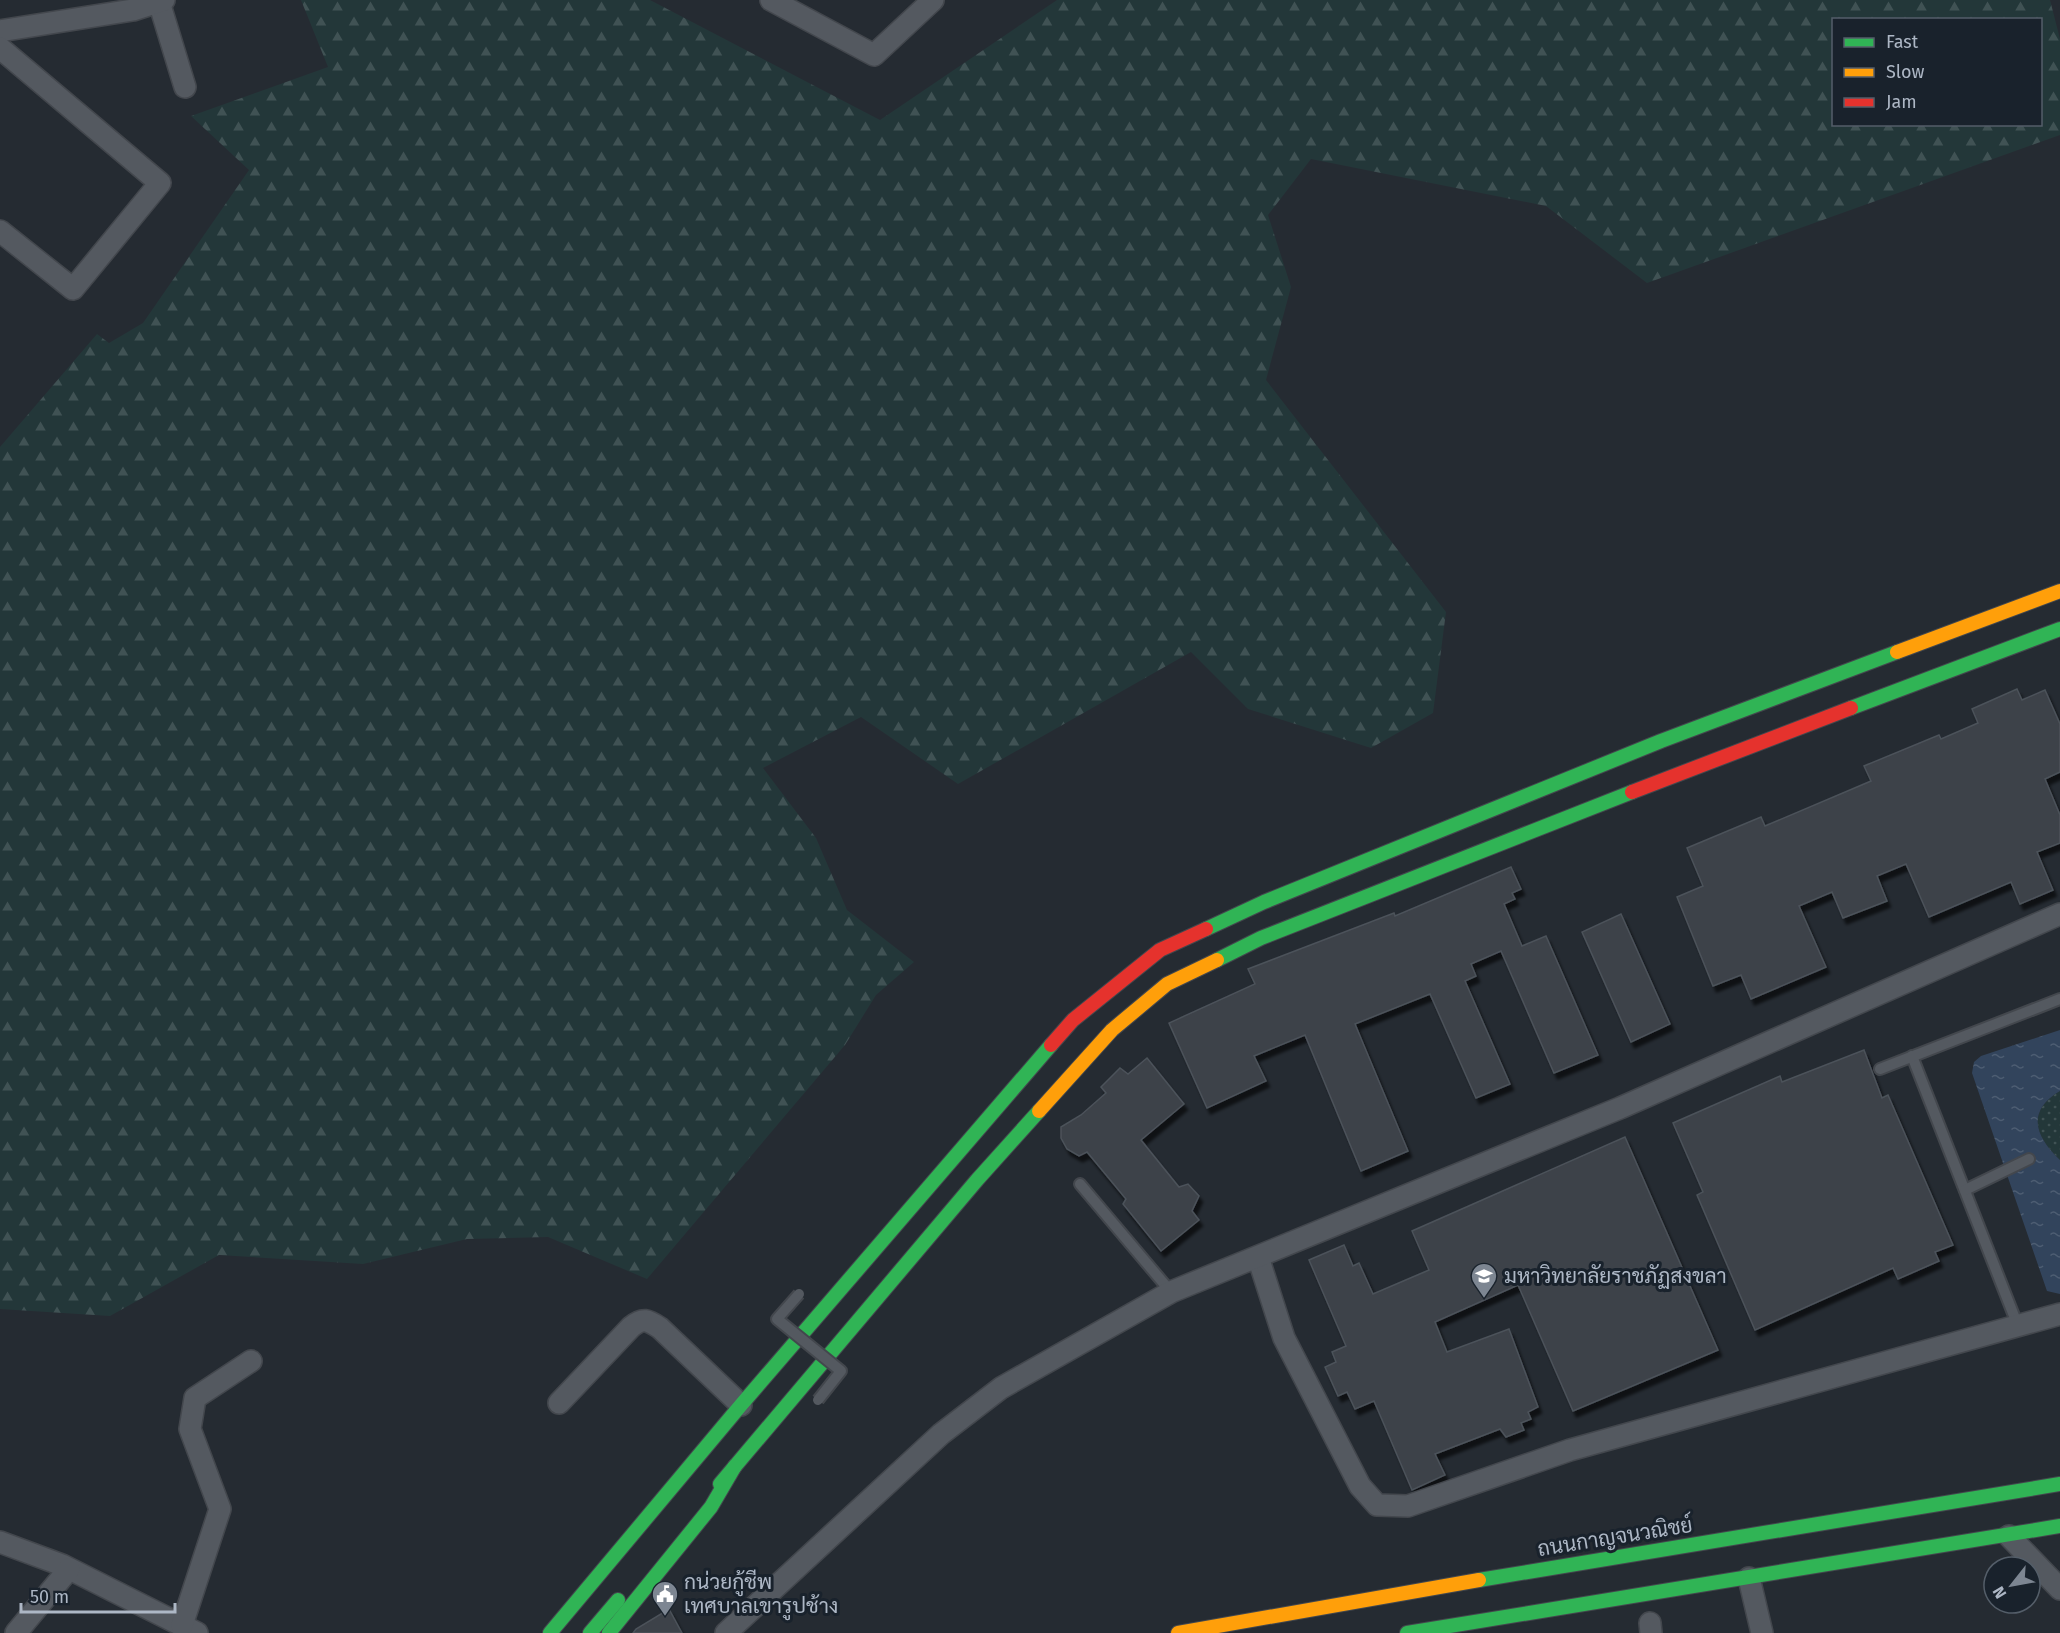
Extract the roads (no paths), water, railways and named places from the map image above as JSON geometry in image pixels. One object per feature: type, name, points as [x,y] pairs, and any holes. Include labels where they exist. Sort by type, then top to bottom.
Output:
[{"type":"main road","points":[[550,1633],[741,1405],[1073,1020],[1160,950],[1264,902],[1661,741],[2060,591]]},
{"type":"main road","points":[[590,1633],[977,1180],[1112,1030],[1167,984],[1261,938],[1668,778],[2060,629]]},
{"type":"main road","points":[[609,1633],[711,1507],[735,1466]]},
{"type":"main road","name":"ถนนกาญจนวณิชย์","points":[[1178,1633],[1378,1597],[2060,1484]]},
{"type":"main road","points":[[1407,1633],[2060,1526]]},
{"type":"street","points":[[771,0],[874,55],[933,0]]},
{"type":"street","points":[[0,31],[133,10],[162,1],[185,87]]},
{"type":"street","points":[[0,48],[160,183],[73,289],[0,231]]},
{"type":"street","points":[[726,1633],[941,1434],[1001,1388],[1171,1292],[1620,1108],[2060,914]]},
{"type":"street","points":[[1258,1257],[1284,1338],[1360,1486],[1377,1505],[1408,1506],[1570,1450],[2060,1314]]},
{"type":"street","points":[[559,1403],[631,1327],[640,1320],[647,1320],[660,1328],[741,1405]]},
{"type":"street","points":[[0,1542],[69,1569],[189,1629],[220,1509],[190,1429],[195,1398],[251,1361]]},
{"type":"street","points":[[2008,1536],[2060,1589]]},
{"type":"street","points":[[16,1633],[69,1569]]},
{"type":"street","points":[[1749,1578],[1762,1633]]},
{"type":"lane","points":[[1880,1069],[2060,999]]},
{"type":"lane","points":[[1912,1056],[2018,1326]]},
{"type":"lane","points":[[1965,1190],[2029,1159]]},
{"type":"lane","points":[[1080,1184],[1171,1292]]},
{"type":"lane","points":[[799,1294],[777,1319],[841,1371],[818,1400]]},
{"type":"water","points":[[2060,1030],[2060,1091],[2042,1107],[2038,1116],[2038,1125],[2045,1142],[2060,1160],[2060,1294],[2047,1291],[1972,1073],[1974,1062],[1981,1056]]},
{"type":"place","name":"มหาวิทยาลัยราชภัฏสงขลา","points":[[1484,1299]]},
{"type":"place","name":"กน่วยกู้ชีพ เทศบาลเขารูปช้าง","points":[[665,1617]]}]
